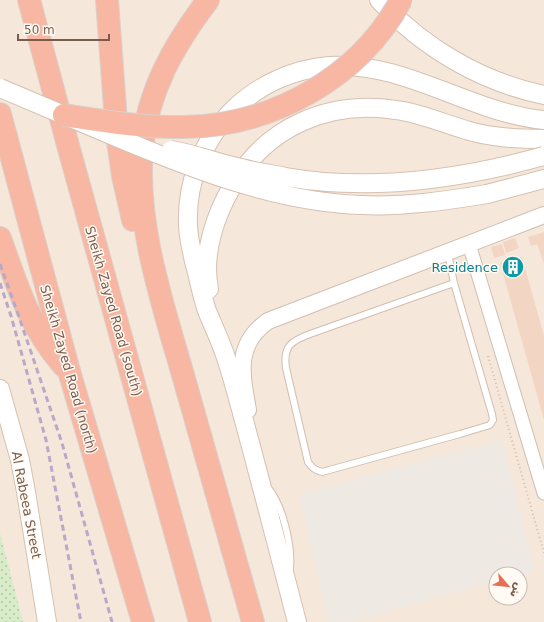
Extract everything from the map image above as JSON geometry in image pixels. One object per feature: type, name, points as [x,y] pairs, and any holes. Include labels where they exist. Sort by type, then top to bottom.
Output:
[{"type":"highway","name":"Sheikh Zayed Road (south)","points":[[29,0],[200,622]]},
{"type":"highway","points":[[107,0],[117,135],[122,170],[127,197],[142,251],[158,287]]},
{"type":"highway","points":[[208,0],[187,28],[168,60],[154,94],[145,129],[141,165],[142,202],[158,287],[253,622]]},
{"type":"highway","points":[[64,115],[143,126],[186,127],[228,123],[265,113],[301,98],[318,88],[349,64],[376,36],[401,0]]},
{"type":"highway","name":"Sheikh Zayed Road (north)","points":[[0,114],[69,371],[143,622]]},
{"type":"highway","points":[[0,238],[19,294],[27,310],[46,342],[69,371]]},
{"type":"main road","points":[[379,0],[420,38],[455,61],[482,75],[544,95]]},
{"type":"main road","points":[[297,622],[251,444],[227,361],[200,288],[192,255],[188,227],[191,185],[206,146],[221,123],[252,94],[276,80],[295,73],[316,68],[343,66],[371,69],[417,81],[486,108],[512,115],[544,120]]},
{"type":"main road","points":[[0,88],[186,166],[232,181],[286,194],[336,203],[360,205],[407,205],[437,202],[487,194],[544,179]]},
{"type":"main road","points":[[217,334],[208,271],[209,255],[215,224],[228,194],[245,167],[267,144],[287,129],[309,118],[335,110],[349,108],[379,108],[413,113],[467,131],[486,135],[506,138],[544,139]]},
{"type":"main road","points":[[134,145],[175,151],[241,168],[288,177],[335,182],[383,183],[430,180],[490,170],[544,156]]},
{"type":"main road","name":"Al Rabeea Street","points":[[0,389],[18,454],[26,492],[47,622]]},
{"type":"street","points":[[251,444],[242,367],[244,351],[251,337],[268,321],[544,215]]},
{"type":"street","points":[[469,244],[544,493]]},
{"type":"lane","points":[[448,252],[454,283],[493,420],[490,424],[460,434],[322,472],[316,471],[308,462],[286,368],[285,358],[288,348],[294,340],[454,283]]},
{"type":"path","points":[[488,355],[544,553]]},
{"type":"shaded area","points":[[0,0],[544,0],[544,622],[0,622]]},
{"type":"shaded area","points":[[502,440],[535,571],[528,573],[528,566],[488,566],[488,583],[348,622],[329,622],[299,494]]},
{"type":"green space","points":[[0,533],[23,622],[0,622]]},
{"type":"building","points":[[544,232],[544,264],[537,244],[531,246],[528,237]]},
{"type":"building","points":[[515,238],[519,248],[506,253],[503,242]]},
{"type":"building","points":[[502,244],[505,255],[494,258],[491,247]]},
{"type":"building","points":[[522,257],[544,336],[544,420],[500,263]]},
{"type":"railway","points":[[0,264],[62,443],[112,622]]},
{"type":"railway","points":[[0,283],[11,316],[46,440],[81,622]]},
{"type":"place","name":"Residence","points":[[513,267]]}]
